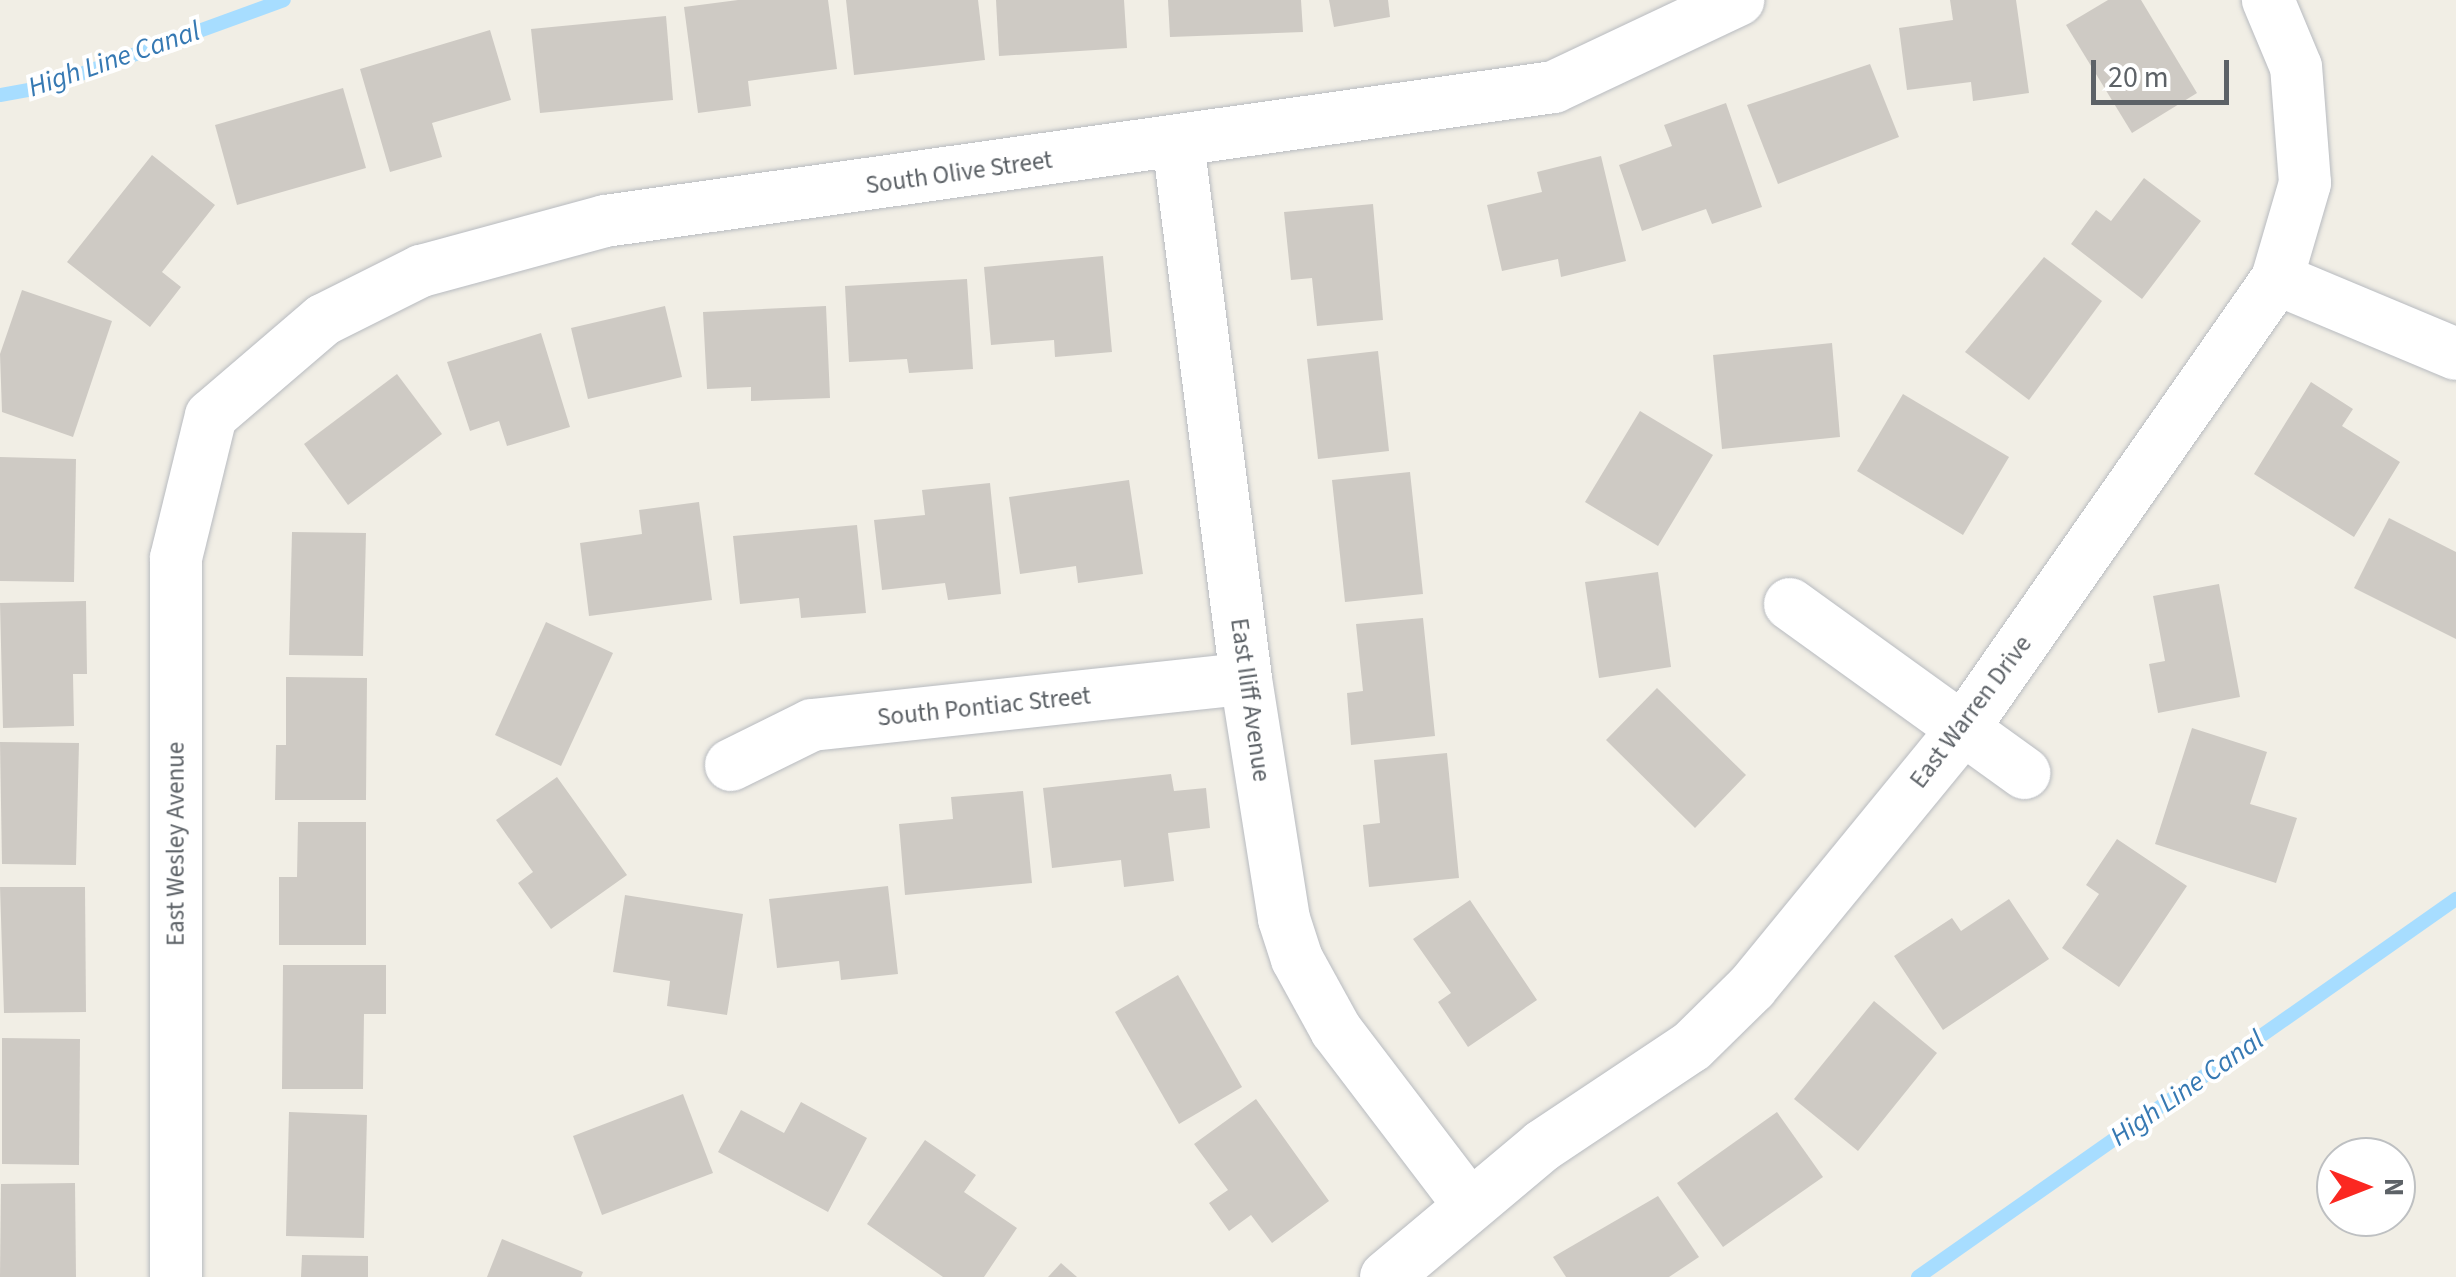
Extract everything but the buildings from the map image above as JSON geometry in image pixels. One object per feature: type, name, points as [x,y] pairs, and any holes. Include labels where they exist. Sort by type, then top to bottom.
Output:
[{"type":"street","name":"South Olive Street","points":[[212,416],[323,320],[422,271],[522,240],[605,221],[1554,87],[1738,0]]},
{"type":"street","name":"East Warren Drive","points":[[1386,1277],[1468,1203],[1657,1072],[1730,1010],[1962,730],[2277,279],[2305,183],[2296,67],[2268,0]]},
{"type":"street","name":"East Iliff Avenue","points":[[1178,142],[1246,679],[1276,875],[1297,960],[1336,1030],[1468,1203]]},
{"type":"street","points":[[2277,279],[2456,354]]},
{"type":"street","name":"East Wesley Avenue","points":[[176,1277],[176,558],[212,416]]},
{"type":"street","points":[[1790,604],[2024,773]]},
{"type":"street","name":"South Pontiac Street","points":[[732,765],[812,724],[1246,679]]},
{"type":"waterway","name":"High Line Canal","points":[[0,95],[45,87],[284,0]]},
{"type":"waterway","name":"High Line Canal","points":[[1918,1277],[2456,899]]}]
